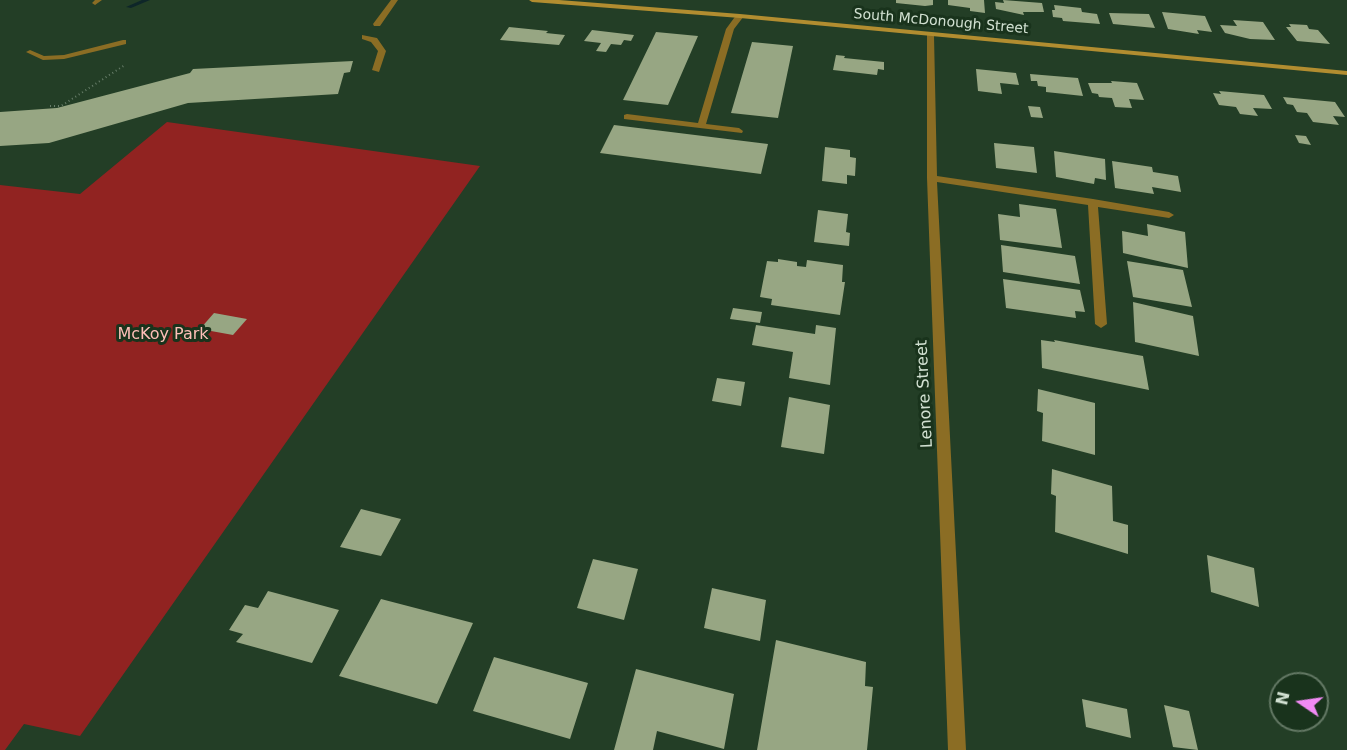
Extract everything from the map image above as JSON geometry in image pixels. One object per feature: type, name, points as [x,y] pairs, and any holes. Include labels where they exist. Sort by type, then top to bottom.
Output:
[{"type":"street","points":[[377,24],[395,0]]},
{"type":"street","name":"South McDonough Street","points":[[532,0],[740,16],[930,36],[1347,73]]},
{"type":"street","points":[[701,126],[730,29],[740,16]]},
{"type":"street","name":"Lenore Street","points":[[930,36],[932,178],[957,750]]},
{"type":"street","points":[[365,37],[374,40],[382,51],[376,70]]},
{"type":"street","points":[[30,52],[43,58],[64,57],[123,42]]},
{"type":"street","points":[[627,117],[739,131]]},
{"type":"street","points":[[932,178],[1169,214]]},
{"type":"street","points":[[1093,202],[1101,324]]},
{"type":"path","points":[[50,106],[61,106],[124,65]]},
{"type":"green space","name":"McKoy Park","points":[[167,122],[480,166],[80,736],[24,724],[5,750],[0,750],[0,185],[80,194]]},
{"type":"building","points":[[896,0],[933,0],[933,5],[896,3]]},
{"type":"building","points":[[948,0],[984,0],[985,13],[948,5]]},
{"type":"building","points":[[1003,0],[1042,3],[1044,12],[1023,12],[1024,15],[996,9],[995,2],[1004,3]]},
{"type":"building","points":[[1054,5],[1081,8],[1082,12],[1097,14],[1100,24],[1063,21],[1062,18],[1053,17]]},
{"type":"building","points":[[1162,12],[1205,16],[1212,32],[1197,30],[1199,34],[1168,29]]},
{"type":"building","points":[[1109,13],[1149,14],[1155,28],[1113,24]]},
{"type":"building","points":[[1233,20],[1263,22],[1275,40],[1250,39],[1225,33],[1220,25],[1237,26]]},
{"type":"building","points":[[1289,24],[1307,25],[1309,29],[1318,30],[1330,44],[1297,41],[1286,27],[1291,27]]},
{"type":"building","points":[[509,27],[565,35],[559,45],[500,40]]},
{"type":"building","points":[[592,30],[634,35],[631,41],[624,40],[621,45],[611,44],[606,52],[596,51],[601,43],[584,41]]},
{"type":"building","points":[[656,32],[698,36],[668,105],[623,100]]},
{"type":"building","points":[[752,42],[793,46],[778,118],[731,113]]},
{"type":"building","points":[[836,55],[845,56],[844,58],[884,62],[884,70],[878,69],[877,75],[833,70]]},
{"type":"building","points":[[353,61],[350,72],[344,73],[338,94],[188,103],[49,143],[0,146],[0,112],[57,108],[190,73],[193,69]]},
{"type":"building","points":[[976,69],[1016,73],[1019,85],[1000,83],[1002,94],[978,91]]},
{"type":"building","points":[[1030,74],[1078,78],[1083,96],[1046,92],[1046,87],[1038,86],[1037,81],[1031,81]]},
{"type":"building","points":[[1111,81],[1137,83],[1144,100],[1129,99],[1132,108],[1115,107],[1112,98],[1099,97],[1098,94],[1092,93],[1088,83],[1112,83]]},
{"type":"building","points":[[1219,91],[1264,95],[1272,109],[1253,108],[1258,116],[1240,114],[1236,107],[1219,105],[1213,93],[1221,94]]},
{"type":"building","points":[[1283,97],[1335,102],[1345,117],[1333,116],[1339,125],[1313,122],[1307,113],[1297,112],[1293,105],[1287,104]]},
{"type":"building","points":[[1028,106],[1040,107],[1043,118],[1031,117]]},
{"type":"building","points":[[614,125],[768,144],[761,174],[600,153]]},
{"type":"building","points":[[1295,135],[1306,136],[1311,145],[1299,143]]},
{"type":"building","points":[[994,143],[1034,147],[1037,173],[996,168]]},
{"type":"building","points":[[825,147],[850,150],[850,157],[856,158],[855,176],[847,175],[847,184],[822,181]]},
{"type":"building","points":[[1054,151],[1105,159],[1106,180],[1095,178],[1094,184],[1056,177]]},
{"type":"building","points":[[1112,161],[1152,167],[1153,172],[1178,176],[1181,192],[1152,187],[1154,194],[1115,188]]},
{"type":"building","points":[[1019,204],[1056,209],[1062,248],[1000,240],[998,214],[1020,217]]},
{"type":"building","points":[[818,210],[848,214],[846,232],[850,233],[849,246],[814,242]]},
{"type":"building","points":[[1147,224],[1185,232],[1188,268],[1123,253],[1122,231],[1148,236]]},
{"type":"building","points":[[1001,245],[1075,256],[1080,284],[1003,272]]},
{"type":"building","points":[[778,259],[797,262],[797,266],[806,267],[807,260],[843,265],[842,282],[845,282],[840,315],[771,305],[772,299],[760,297],[767,261],[778,262]]},
{"type":"building","points":[[1127,261],[1183,270],[1192,307],[1133,297]]},
{"type":"building","points":[[1003,279],[1080,290],[1085,312],[1075,311],[1076,318],[1006,308]]},
{"type":"building","points":[[1133,302],[1193,316],[1199,356],[1135,342]]},
{"type":"building","points":[[733,308],[762,312],[760,323],[730,319]]},
{"type":"building","points":[[214,313],[247,319],[233,335],[200,329]]},
{"type":"building","points":[[756,325],[815,334],[816,325],[836,328],[830,385],[789,378],[793,352],[752,345]]},
{"type":"building","points":[[1041,340],[1055,342],[1054,340],[1143,356],[1149,390],[1042,368]]},
{"type":"building","points":[[717,378],[745,382],[741,406],[712,401]]},
{"type":"building","points":[[1038,389],[1095,403],[1095,455],[1042,441],[1043,413],[1037,411]]},
{"type":"building","points":[[789,397],[830,405],[824,454],[781,447]]},
{"type":"building","points":[[1052,469],[1112,486],[1113,521],[1128,525],[1128,554],[1055,532],[1056,496],[1051,494]]},
{"type":"building","points":[[361,509],[401,519],[381,556],[340,547]]},
{"type":"building","points":[[1207,555],[1254,568],[1259,607],[1211,592]]},
{"type":"building","points":[[593,559],[638,569],[624,620],[577,608]]},
{"type":"building","points":[[712,588],[766,600],[760,641],[704,628]]},
{"type":"building","points":[[268,591],[339,610],[312,663],[236,642],[243,634],[229,630],[245,605],[258,608]]},
{"type":"building","points":[[381,599],[473,623],[437,704],[339,676]]},
{"type":"building","points":[[776,640],[866,662],[865,686],[873,687],[867,750],[757,750]]},
{"type":"building","points":[[494,657],[588,683],[570,739],[473,711]]},
{"type":"building","points":[[636,669],[734,694],[724,749],[657,731],[653,750],[614,750]]},
{"type":"building","points":[[1082,699],[1127,709],[1131,738],[1086,727]]},
{"type":"building","points":[[1164,705],[1189,711],[1198,750],[1173,747]]},
{"type":"waterway","points":[[129,7],[147,0]]}]
